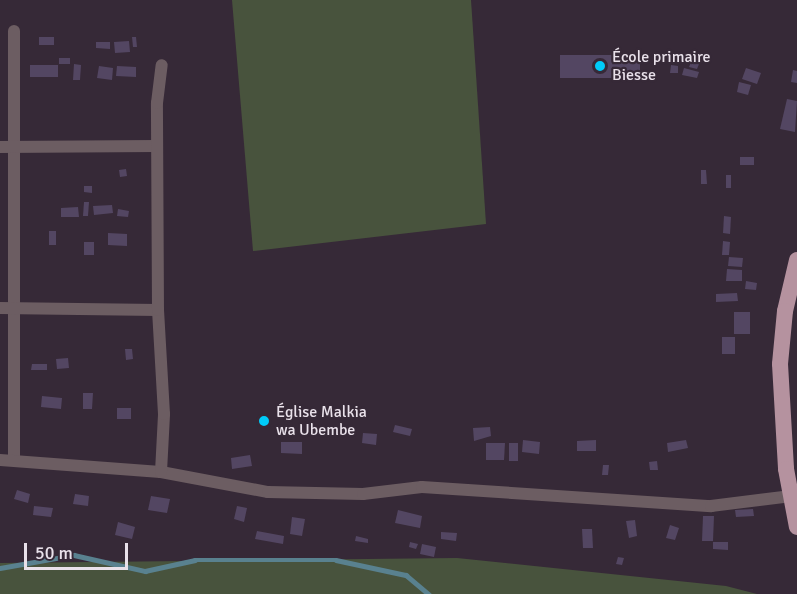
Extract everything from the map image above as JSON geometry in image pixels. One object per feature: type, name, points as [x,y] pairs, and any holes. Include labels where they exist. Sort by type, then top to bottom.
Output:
[{"type":"highway","points":[[797,260],[785,310],[780,364],[783,441],[797,524]]},
{"type":"street","points":[[14,32],[14,460]]},
{"type":"street","points":[[161,472],[164,414],[158,310],[157,103],[162,65]]},
{"type":"street","points":[[0,147],[157,146]]},
{"type":"street","points":[[0,308],[158,310]]},
{"type":"street","points":[[0,460],[161,472],[226,487],[337,495],[422,487],[711,506],[791,496]]},
{"type":"green space","points":[[232,0],[471,0],[486,224],[253,251]]},
{"type":"green space","points":[[457,558],[726,586],[757,594],[0,594],[0,563]]},
{"type":"building","points":[[39,37],[54,37],[54,45],[39,45]]},
{"type":"building","points":[[132,37],[136,37],[137,47],[133,47]]},
{"type":"building","points":[[129,41],[130,52],[115,53],[114,42]]},
{"type":"building","points":[[96,42],[110,42],[110,49],[96,48]]},
{"type":"building","name":"École primaire Biesse","points":[[560,55],[640,55],[640,78],[560,78]]},
{"type":"building","points":[[59,58],[70,58],[70,64],[59,64]]},
{"type":"building","points":[[691,62],[699,64],[697,69],[689,67]]},
{"type":"building","points":[[74,64],[81,65],[80,80],[73,80]]},
{"type":"building","points":[[30,65],[58,65],[58,77],[30,77]]},
{"type":"building","points":[[671,65],[678,66],[678,73],[670,73]]},
{"type":"building","points":[[99,66],[113,68],[112,80],[97,78]]},
{"type":"building","points":[[117,66],[136,67],[136,77],[116,76]]},
{"type":"building","points":[[684,68],[699,72],[697,78],[682,75]]},
{"type":"building","points":[[746,68],[761,73],[757,84],[742,79]]},
{"type":"building","points":[[793,70],[797,71],[797,83],[791,82]]},
{"type":"building","points":[[739,82],[751,85],[748,95],[737,92]]},
{"type":"building","points":[[787,99],[797,101],[795,132],[780,129]]},
{"type":"building","points":[[740,157],[754,157],[754,165],[740,165]]},
{"type":"building","points":[[126,169],[127,176],[120,177],[119,170]]},
{"type":"building","points":[[701,170],[706,170],[707,184],[701,184]]},
{"type":"building","points":[[726,175],[731,175],[731,188],[726,188]]},
{"type":"building","points":[[84,186],[92,186],[92,193],[84,192]]},
{"type":"building","points":[[84,202],[89,202],[88,216],[83,216]]},
{"type":"building","points":[[112,205],[113,213],[94,215],[93,206]]},
{"type":"building","points":[[78,207],[79,217],[61,217],[61,208]]},
{"type":"building","points":[[118,209],[129,211],[128,217],[117,216]]},
{"type":"building","points":[[724,216],[731,217],[730,234],[723,233]]},
{"type":"building","points":[[49,231],[56,231],[56,245],[49,245]]},
{"type":"building","points":[[108,233],[127,234],[127,246],[108,245]]},
{"type":"building","points":[[723,241],[730,242],[729,255],[722,255]]},
{"type":"building","points":[[84,242],[94,242],[94,255],[84,255]]},
{"type":"building","points":[[729,257],[743,258],[742,267],[728,266]]},
{"type":"building","points":[[727,269],[742,270],[742,281],[726,281]]},
{"type":"building","points":[[746,281],[757,283],[756,290],[745,289]]},
{"type":"building","points":[[737,293],[738,301],[716,302],[716,294]]},
{"type":"building","points":[[734,312],[750,312],[750,334],[734,334]]},
{"type":"building","points":[[722,337],[735,337],[735,354],[722,354]]},
{"type":"building","points":[[125,349],[132,349],[133,359],[126,360]]},
{"type":"building","points":[[68,358],[69,368],[57,369],[56,359]]},
{"type":"building","points":[[32,364],[47,364],[47,370],[31,370]]},
{"type":"building","points":[[83,393],[93,393],[92,409],[83,409]]},
{"type":"building","points":[[42,396],[62,398],[61,409],[41,407]]},
{"type":"building","points":[[117,408],[131,408],[131,419],[117,419]]},
{"type":"building","points":[[395,425],[412,429],[410,436],[393,432]]},
{"type":"building","points":[[490,427],[491,436],[474,441],[473,428]]},
{"type":"building","points":[[363,433],[377,434],[376,445],[362,443]]},
{"type":"building","points":[[523,440],[540,442],[539,454],[522,452]]},
{"type":"building","points":[[596,440],[596,451],[577,451],[577,441]]},
{"type":"building","points":[[686,440],[688,448],[668,452],[667,443]]},
{"type":"building","points":[[281,442],[302,442],[302,454],[281,453]]},
{"type":"building","points":[[486,443],[505,443],[504,460],[486,460]]},
{"type":"building","points":[[509,443],[518,443],[518,461],[509,461]]},
{"type":"building","points":[[250,455],[252,466],[232,469],[231,458]]},
{"type":"building","points":[[657,461],[658,470],[650,470],[649,462]]},
{"type":"building","points":[[603,465],[609,465],[608,475],[602,475]]},
{"type":"building","points":[[17,490],[30,494],[28,503],[14,499]]},
{"type":"building","points":[[75,494],[89,496],[88,506],[73,504]]},
{"type":"building","points":[[151,496],[170,499],[167,513],[148,510]]},
{"type":"building","points":[[34,506],[53,508],[51,517],[33,515]]},
{"type":"building","points":[[237,506],[247,508],[244,522],[234,519]]},
{"type":"building","points":[[753,509],[754,516],[736,517],[735,510]]},
{"type":"building","points":[[398,510],[422,516],[420,528],[395,523]]},
{"type":"building","points":[[703,516],[714,516],[713,541],[702,541]]},
{"type":"building","points":[[292,517],[305,519],[302,536],[290,534]]},
{"type":"building","points":[[635,520],[637,536],[629,538],[626,521]]},
{"type":"building","points":[[118,522],[135,527],[132,539],[115,535]]},
{"type":"building","points":[[670,525],[679,528],[675,540],[666,538]]},
{"type":"building","points":[[582,529],[592,529],[593,548],[583,548]]},
{"type":"building","points":[[257,531],[284,536],[283,544],[255,539]]},
{"type":"building","points":[[441,532],[457,533],[456,541],[441,539]]},
{"type":"building","points":[[356,536],[368,539],[368,543],[355,541]]},
{"type":"building","points":[[410,542],[418,544],[416,549],[409,547]]},
{"type":"building","points":[[713,542],[728,542],[728,550],[713,549]]},
{"type":"building","points":[[422,544],[436,547],[434,557],[420,554]]},
{"type":"building","points":[[618,557],[624,558],[622,565],[616,564]]},
{"type":"waterway","points":[[0,568],[74,555],[145,571],[195,560],[336,560],[406,575],[429,594]]},
{"type":"place","name":"École primaire Biesse","points":[[600,66]]},
{"type":"place","name":"Église Malkia wa Ubembe","points":[[264,421]]}]
